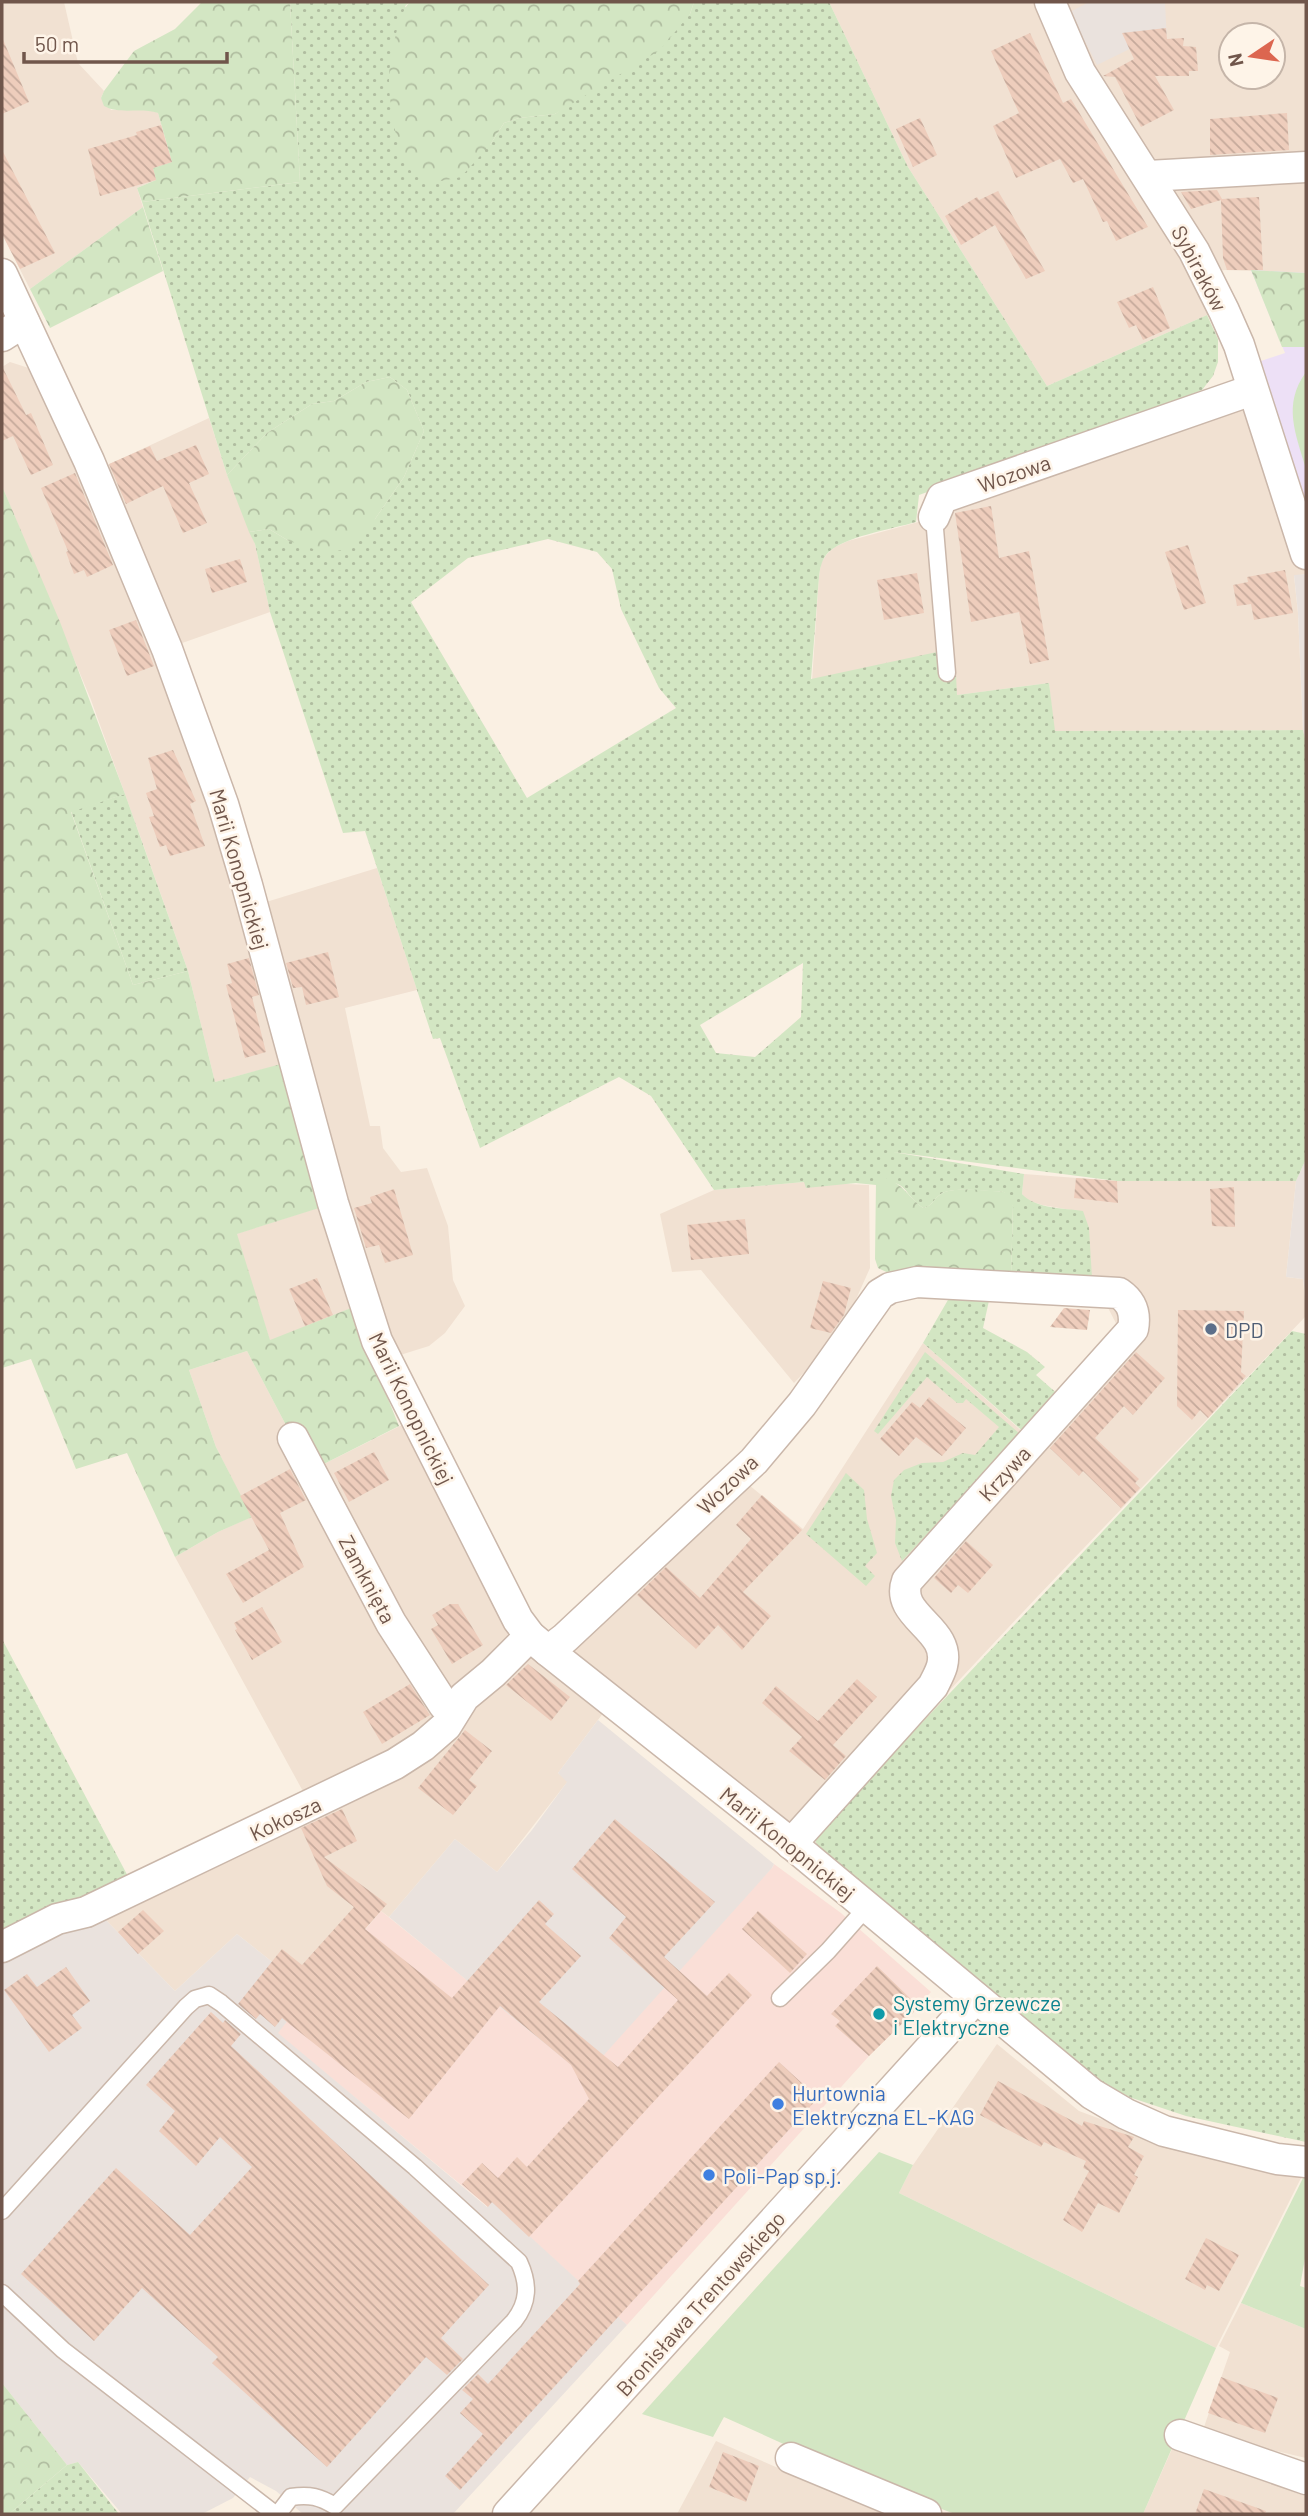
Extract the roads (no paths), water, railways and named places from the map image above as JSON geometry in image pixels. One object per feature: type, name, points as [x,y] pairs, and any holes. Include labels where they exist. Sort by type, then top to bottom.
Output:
[{"type":"street","name":"Sybiraków","points":[[1050,2],[1080,72],[1194,251],[1224,311],[1239,345],[1306,554]]},
{"type":"street","points":[[1148,176],[1306,167]]},
{"type":"street","name":"Marii Konopnickiej","points":[[2,274],[13,329],[89,461],[162,636],[223,804],[333,1203],[377,1341],[518,1620],[539,1643],[791,1844],[1092,2094],[1126,2114],[1164,2131],[1277,2159],[1306,2162]]},
{"type":"street","name":"Wozowa","points":[[934,517],[943,498],[1252,390]]},
{"type":"street","name":"Krzywa","points":[[791,1844],[933,1686],[943,1665],[941,1645],[931,1629],[910,1609],[905,1598],[907,1581],[1133,1329],[1135,1319],[1128,1299],[1119,1293],[917,1282],[890,1288],[880,1294]]},
{"type":"street","name":"Wozowa","points":[[539,1643],[565,1638],[754,1461],[802,1404],[880,1294]]},
{"type":"street","name":"Zamknięta","points":[[293,1438],[391,1623],[444,1705],[454,1711]]},
{"type":"street","name":"Kokosza","points":[[2,1947],[57,1919],[86,1912],[395,1764],[423,1746],[446,1726],[464,1697],[539,1643]]},
{"type":"street","name":"Bronisława Trentowskiego","points":[[509,2514],[976,1998]]},
{"type":"street","points":[[1180,2435],[1306,2479]]},
{"type":"street","points":[[792,2458],[926,2514]]},
{"type":"lane","name":"Wozowa","points":[[934,517],[947,673]]},
{"type":"lane","points":[[780,1998],[828,1951],[867,1907]]},
{"type":"lane","points":[[2,2211],[186,2007],[195,1999],[209,1996],[221,2003],[404,2158],[519,2262],[527,2287],[523,2309],[504,2331],[335,2506],[320,2497],[292,2497],[277,2514],[63,2350],[2,2293]]},
{"type":"place","name":"DPD","points":[[1211,1329]]},
{"type":"place","name":"Systemy Grzewcze i Elektryczne","points":[[879,2014]]},
{"type":"place","name":"Hurtownia Elektryczna EL-KAG","points":[[778,2104]]},
{"type":"place","name":"Poli-Pap sp.j.","points":[[709,2175]]}]
